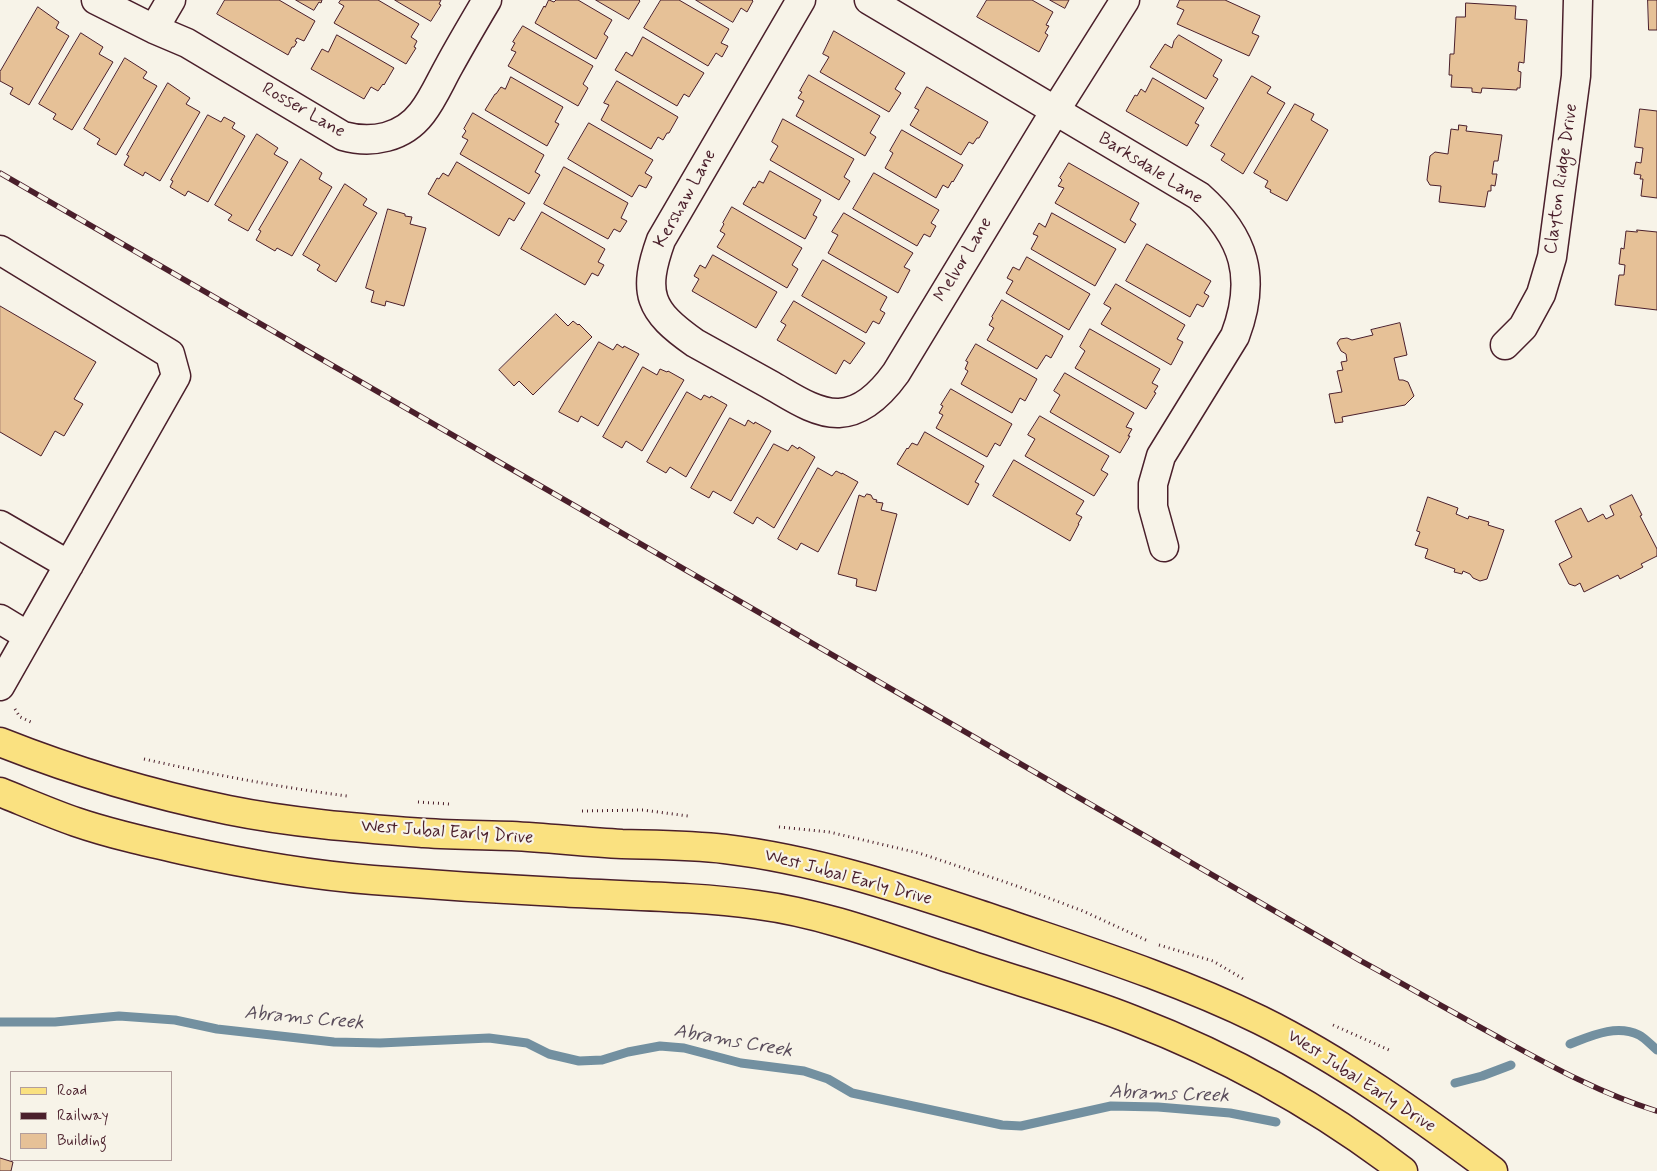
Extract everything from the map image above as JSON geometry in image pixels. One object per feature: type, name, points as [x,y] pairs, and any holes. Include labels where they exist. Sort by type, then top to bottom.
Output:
[{"type":"main road","name":"West Jubal Early Drive","points":[[0,742],[35,756],[158,794],[232,811],[319,823],[427,833],[721,848],[783,857],[887,884],[1114,960],[1191,988],[1237,1009],[1294,1037],[1348,1070],[1493,1171]]},
{"type":"main road","points":[[0,792],[77,822],[142,841],[237,862],[300,872],[372,880],[557,892],[662,896],[758,905],[802,913],[884,937],[1118,1014],[1167,1034],[1208,1052],[1313,1108],[1404,1171]]},
{"type":"street","name":"Rosser Lane","points":[[96,0],[187,43],[343,136],[356,140],[369,140],[399,131],[421,114],[486,0]]},
{"type":"street","points":[[154,29],[171,0]]},
{"type":"street","name":"Kershaw Lane","points":[[747,372],[695,343],[667,321],[660,312],[652,293],[650,283],[652,265],[661,240],[800,0]]},
{"type":"street","name":"Barksdale Lane","points":[[870,0],[1199,196],[1226,223],[1240,251],[1244,266],[1244,299],[1241,319],[1235,336],[1161,456],[1153,484],[1154,507],[1164,547]]},
{"type":"street","name":"Melvor Lane","points":[[747,372],[810,406],[831,413],[851,410],[866,404],[876,397],[896,373],[1055,111],[1125,0]]},
{"type":"street","name":"Clayton Ridge Drive","points":[[1505,345],[1522,327],[1541,294],[1552,257],[1576,76],[1578,0]]},
{"type":"street","points":[[0,250],[170,354],[176,376],[0,686]]},
{"type":"street","points":[[0,525],[69,565]]},
{"type":"street","points":[[0,620],[28,636]]},
{"type":"building","points":[[225,0],[279,0],[315,21],[304,41],[297,38],[295,41],[297,42],[288,55],[217,14]]},
{"type":"building","points":[[296,0],[322,0],[314,10]]},
{"type":"building","points":[[341,0],[378,0],[419,24],[411,37],[417,41],[414,47],[416,48],[406,64],[334,23],[344,6],[339,3]]},
{"type":"building","points":[[395,0],[441,0],[439,4],[441,5],[431,21]]},
{"type":"building","points":[[549,0],[554,2],[556,0],[578,0],[612,20],[604,34],[608,37],[596,59],[535,23]]},
{"type":"building","points":[[596,0],[639,0],[640,1],[629,19]]},
{"type":"building","points":[[661,0],[679,0],[729,29],[721,43],[728,46],[722,57],[716,53],[708,66],[644,28]]},
{"type":"building","points":[[696,0],[753,1],[747,12],[741,8],[733,22]]},
{"type":"building","points":[[987,0],[1032,0],[1053,12],[1046,25],[1049,26],[1045,33],[1048,35],[1039,52],[977,17]]},
{"type":"building","points":[[1050,0],[1069,0],[1065,8]]},
{"type":"building","points":[[1180,0],[1225,0],[1260,16],[1252,33],[1259,36],[1249,56],[1177,24],[1184,10],[1177,7]]},
{"type":"building","points":[[1648,0],[1657,0],[1657,30],[1649,30]]},
{"type":"building","points":[[1466,3],[1516,6],[1515,19],[1527,20],[1524,63],[1519,62],[1518,71],[1521,72],[1520,88],[1517,88],[1517,90],[1482,88],[1481,93],[1472,92],[1472,88],[1451,87],[1452,75],[1449,75],[1450,54],[1454,54],[1456,17],[1465,17]]},
{"type":"building","points":[[38,7],[59,22],[56,28],[69,36],[29,105],[10,94],[13,88],[0,81],[0,72]]},
{"type":"building","points":[[523,26],[593,66],[583,84],[588,88],[578,106],[508,66],[516,52],[511,50],[515,43],[513,42]]},
{"type":"building","points":[[834,31],[905,73],[895,89],[901,93],[889,112],[820,72],[829,57],[823,54]]},
{"type":"building","points":[[81,33],[103,47],[99,54],[113,62],[72,130],[53,119],[56,114],[39,104]]},
{"type":"building","points":[[337,35],[394,68],[384,85],[378,91],[371,87],[364,99],[311,69],[322,49],[328,52]]},
{"type":"building","points":[[1179,35],[1222,60],[1213,76],[1218,79],[1206,99],[1150,67],[1165,44],[1172,48],[1174,41]]},
{"type":"building","points":[[643,37],[704,73],[689,97],[684,94],[677,106],[615,70],[626,52],[632,56]]},
{"type":"building","points":[[125,58],[147,72],[143,78],[157,86],[116,155],[97,144],[100,139],[84,129]]},
{"type":"building","points":[[809,75],[880,116],[870,133],[876,137],[865,156],[796,116],[804,101],[798,98],[802,92],[800,91]]},
{"type":"building","points":[[1252,76],[1271,87],[1267,93],[1285,103],[1243,174],[1221,160],[1225,154],[1211,146]]},
{"type":"building","points":[[511,77],[563,107],[555,122],[559,124],[547,146],[485,110],[501,87],[505,89]]},
{"type":"building","points":[[1153,78],[1204,108],[1195,123],[1199,125],[1187,146],[1126,111],[1135,95],[1137,96],[1141,89],[1145,92]]},
{"type":"building","points":[[617,81],[678,117],[669,133],[667,133],[663,140],[658,137],[651,149],[601,120],[609,105],[604,103]]},
{"type":"building","points":[[168,83],[190,98],[186,104],[200,112],[160,181],[145,172],[143,176],[124,165],[129,156],[127,155]]},
{"type":"building","points":[[927,87],[988,122],[979,138],[973,144],[969,142],[961,155],[910,125],[919,110],[915,108]]},
{"type":"building","points":[[1295,104],[1314,114],[1311,120],[1328,130],[1287,201],[1270,192],[1271,190],[1265,187],[1268,181],[1254,173]]},
{"type":"building","points":[[1640,109],[1657,111],[1657,198],[1641,196],[1643,179],[1640,179],[1641,175],[1634,174],[1636,162],[1641,163],[1643,148],[1635,147]]},
{"type":"building","points":[[473,113],[544,155],[535,172],[540,175],[529,194],[460,154],[468,140],[462,137],[466,131],[464,129]]},
{"type":"building","points":[[208,115],[221,122],[224,117],[235,123],[232,128],[245,136],[208,202],[188,191],[185,196],[170,187],[173,181],[171,180]]},
{"type":"building","points":[[783,119],[854,159],[844,177],[850,181],[839,200],[770,160],[778,146],[772,142]]},
{"type":"building","points":[[589,123],[653,160],[645,173],[652,177],[646,188],[639,185],[632,197],[568,159]]},
{"type":"building","points":[[1459,125],[1467,126],[1466,131],[1502,135],[1498,161],[1494,161],[1492,174],[1497,174],[1495,186],[1491,185],[1491,191],[1488,191],[1485,207],[1439,202],[1441,186],[1430,185],[1427,180],[1430,156],[1435,152],[1448,154],[1451,129],[1458,130]]},
{"type":"building","points":[[902,130],[963,165],[953,182],[948,188],[943,185],[936,198],[885,168],[893,153],[890,151]]},
{"type":"building","points":[[257,134],[278,148],[274,154],[288,162],[248,231],[228,220],[232,215],[215,205]]},
{"type":"building","points":[[301,159],[322,173],[319,179],[332,187],[292,256],[277,248],[275,251],[256,240],[261,231],[259,230]]},
{"type":"building","points":[[457,162],[525,203],[514,221],[509,218],[499,236],[428,194],[437,178],[439,179],[443,173],[448,176]]},
{"type":"building","points":[[1069,163],[1139,203],[1130,220],[1136,224],[1125,243],[1055,203],[1064,188],[1058,186],[1062,180],[1060,178]]},
{"type":"building","points":[[564,167],[628,203],[621,218],[627,221],[620,232],[614,229],[608,239],[544,204]]},
{"type":"building","points":[[770,171],[821,200],[813,215],[817,217],[805,239],[743,204],[753,187],[755,188],[759,181],[763,183]]},
{"type":"building","points":[[874,173],[939,210],[931,223],[936,226],[930,237],[924,234],[917,246],[853,209]]},
{"type":"building","points":[[345,184],[367,199],[363,205],[377,213],[336,282],[317,270],[320,265],[303,255]]},
{"type":"building","points":[[732,207],[802,248],[792,265],[798,269],[787,288],[717,247],[725,234],[720,231]]},
{"type":"building","points":[[388,209],[412,217],[410,224],[426,228],[404,306],[386,301],[385,306],[371,302],[374,291],[366,288]]},
{"type":"building","points":[[542,212],[605,249],[598,262],[604,265],[598,276],[592,273],[585,285],[521,249]]},
{"type":"building","points":[[844,213],[913,253],[904,267],[910,270],[898,293],[828,253],[838,235],[832,232]]},
{"type":"building","points":[[1052,213],[1116,249],[1095,286],[1031,249],[1038,236],[1033,234],[1039,223],[1045,227]]},
{"type":"building","points":[[1637,230],[1657,232],[1657,310],[1615,305],[1619,275],[1624,275],[1625,265],[1619,264],[1621,248],[1624,249],[1626,231],[1637,232]]},
{"type":"building","points":[[1147,244],[1211,281],[1204,293],[1209,296],[1203,307],[1197,304],[1190,317],[1126,281]]},
{"type":"building","points":[[713,255],[777,292],[756,328],[692,291],[699,279],[694,276],[700,265],[705,268]]},
{"type":"building","points":[[1027,257],[1090,294],[1069,330],[1006,293],[1013,281],[1007,278],[1013,267],[1019,270]]},
{"type":"building","points":[[823,260],[887,297],[880,310],[885,313],[879,324],[873,321],[866,333],[802,296]]},
{"type":"building","points":[[1116,284],[1185,325],[1177,339],[1183,342],[1171,365],[1101,324],[1111,308],[1104,304]]},
{"type":"building","points":[[1002,300],[1063,336],[1051,358],[1046,355],[1037,369],[987,340],[994,328],[989,325],[992,317]]},
{"type":"building","points":[[794,301],[865,343],[850,364],[844,360],[836,374],[777,340],[786,325],[781,322]]},
{"type":"building","points":[[0,306],[96,362],[74,399],[83,404],[64,436],[55,431],[41,456],[0,432]]},
{"type":"building","points":[[556,314],[568,326],[573,321],[579,324],[592,337],[533,395],[519,381],[514,386],[499,370]]},
{"type":"building","points":[[1400,323],[1407,355],[1394,358],[1399,380],[1408,382],[1414,396],[1405,405],[1342,417],[1343,422],[1335,423],[1329,394],[1342,392],[1337,371],[1343,370],[1341,362],[1347,361],[1346,354],[1341,351],[1337,343],[1340,339],[1347,338],[1352,340],[1373,335],[1371,330]]},
{"type":"building","points":[[1090,329],[1160,369],[1152,383],[1158,386],[1154,392],[1156,393],[1146,409],[1075,368],[1085,351],[1080,347]]},
{"type":"building","points":[[599,342],[613,350],[617,344],[639,354],[598,426],[581,416],[578,422],[559,412]]},
{"type":"building","points":[[976,344],[1037,379],[1025,401],[1020,398],[1012,413],[961,384],[968,371],[965,369],[968,362],[966,361]]},
{"type":"building","points":[[643,367],[657,375],[660,369],[668,371],[684,380],[642,451],[626,441],[622,448],[603,437]]},
{"type":"building","points":[[1065,373],[1134,413],[1126,427],[1132,429],[1128,436],[1130,436],[1120,453],[1050,412],[1060,395],[1054,391]]},
{"type":"building","points":[[951,389],[1012,424],[1000,446],[995,443],[987,457],[936,428],[943,415],[939,413],[943,406],[941,405]]},
{"type":"building","points":[[687,392],[701,400],[704,395],[710,398],[711,396],[727,405],[686,477],[670,467],[666,473],[647,462]]},
{"type":"building","points":[[1040,416],[1109,456],[1101,470],[1108,474],[1094,496],[1025,456],[1035,439],[1028,435]]},
{"type":"building","points":[[730,418],[745,426],[748,420],[754,424],[755,422],[771,431],[731,501],[713,491],[709,498],[691,488]]},
{"type":"building","points":[[925,432],[984,466],[975,482],[979,484],[968,505],[897,464],[907,448],[912,443],[917,445]]},
{"type":"building","points":[[774,444],[788,451],[792,445],[798,449],[799,447],[815,457],[774,528],[757,517],[753,524],[734,513]]},
{"type":"building","points":[[1014,460],[1084,501],[1076,514],[1082,517],[1070,541],[993,496]]},
{"type":"building","points":[[818,468],[832,476],[836,471],[842,473],[858,482],[818,552],[801,543],[797,550],[778,539]]},
{"type":"building","points":[[867,494],[877,500],[876,502],[883,503],[881,510],[897,514],[876,591],[856,586],[857,579],[838,574],[859,495],[864,497]]},
{"type":"building","points":[[1632,495],[1642,515],[1640,516],[1657,549],[1657,556],[1641,564],[1643,567],[1620,579],[1618,575],[1584,592],[1580,583],[1575,586],[1569,584],[1559,564],[1572,557],[1555,521],[1581,508],[1588,522],[1603,514],[1606,519],[1614,515],[1610,506]]},
{"type":"building","points":[[1428,497],[1458,508],[1456,514],[1468,519],[1469,516],[1489,522],[1488,525],[1504,530],[1487,579],[1480,581],[1463,571],[1462,574],[1454,572],[1455,569],[1425,558],[1428,549],[1415,545],[1420,532],[1417,531]]},
{"type":"building","points":[[0,1158],[13,1162],[11,1171],[0,1171]]},
{"type":"waterway","name":"Abrams Creek","points":[[0,1022],[55,1022],[119,1016],[175,1020],[217,1029],[334,1042],[380,1043],[489,1038],[527,1043],[549,1054],[579,1061],[602,1060],[628,1052],[660,1046],[684,1048],[741,1063],[804,1071],[828,1079],[852,1093],[1002,1125],[1021,1126],[1111,1106],[1158,1107],[1230,1113],[1276,1122]]},
{"type":"waterway","name":"Abrams Creek","points":[[1570,1044],[1604,1032],[1621,1031],[1639,1035],[1657,1050]]},
{"type":"waterway","name":"Abrams Creek","points":[[1455,1083],[1482,1076],[1511,1065]]},
{"type":"railway","points":[[0,173],[1361,961],[1556,1068],[1616,1096],[1657,1111]]}]
